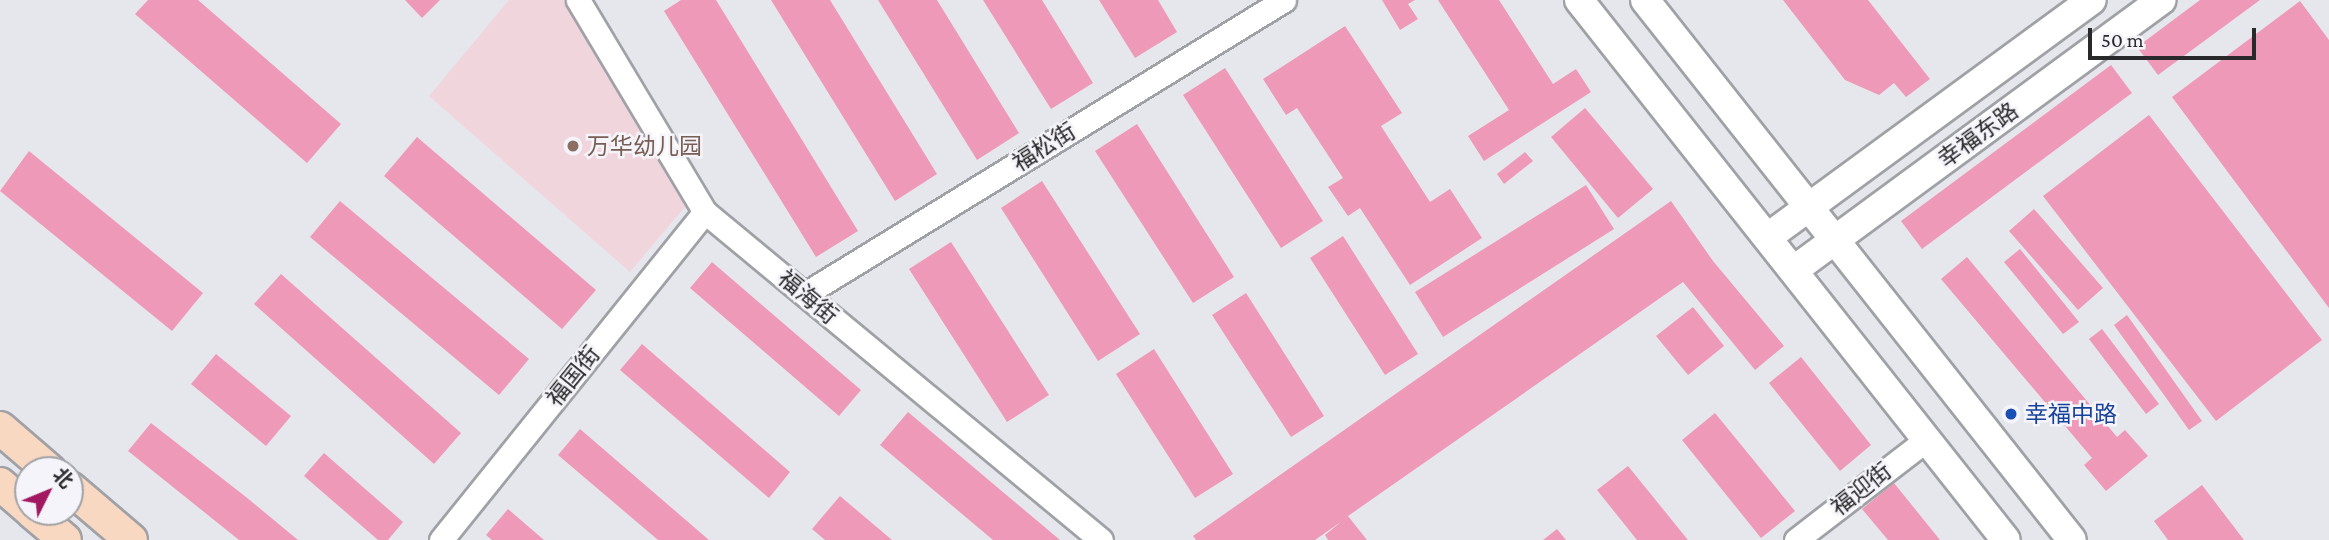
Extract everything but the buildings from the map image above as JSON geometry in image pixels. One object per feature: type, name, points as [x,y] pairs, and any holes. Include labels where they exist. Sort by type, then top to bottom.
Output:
[{"type":"main road","points":[[0,428],[33,456]]},
{"type":"main road","points":[[0,484],[14,496]]},
{"type":"main road","points":[[84,500],[131,540]]},
{"type":"main road","points":[[48,526],[65,540]]},
{"type":"street","name":"福海街","points":[[578,0],[705,212],[1101,540]]},
{"type":"street","name":"福松街","points":[[805,295],[1284,0]]},
{"type":"street","points":[[1579,0],[2006,540]]},
{"type":"street","points":[[1645,0],[2072,540]]},
{"type":"street","name":"幸福东路","points":[[1768,237],[2092,0]]},
{"type":"street","name":"幸福东路","points":[[1794,270],[2162,0]]},
{"type":"street","name":"福国街","points":[[441,540],[705,212]]},
{"type":"street","name":"福迎街","points":[[1796,540],[1927,439]]},
{"type":"shaded area","name":"万华幼儿园","points":[[509,0],[563,0],[695,195],[630,272],[429,96]]},
{"type":"place","name":"万华幼儿园","points":[[573,146]]},
{"type":"place","name":"幸福中路","points":[[2011,414]]}]
